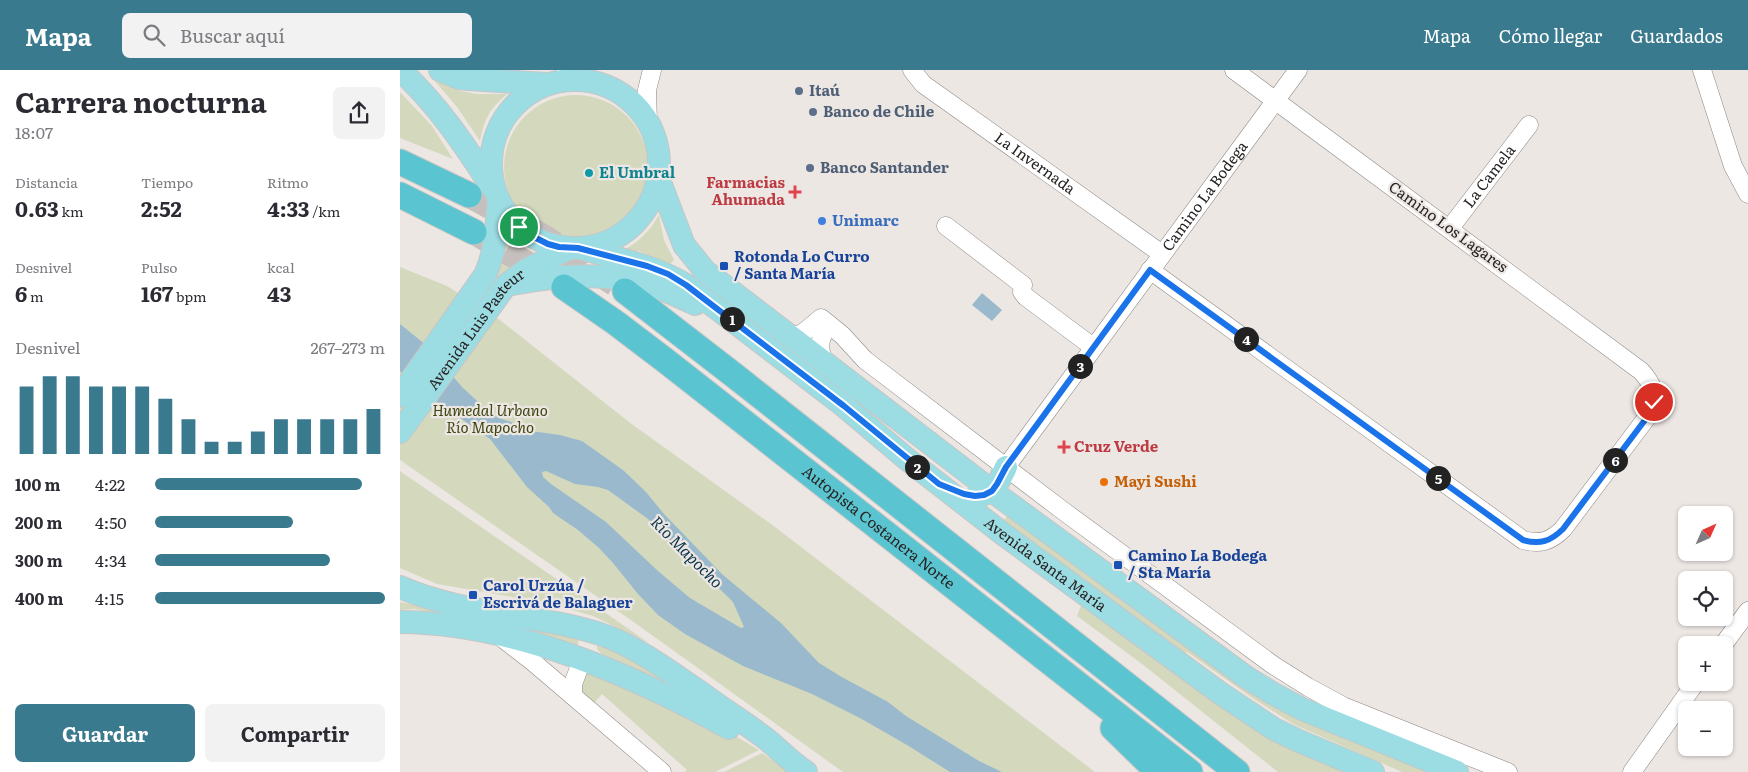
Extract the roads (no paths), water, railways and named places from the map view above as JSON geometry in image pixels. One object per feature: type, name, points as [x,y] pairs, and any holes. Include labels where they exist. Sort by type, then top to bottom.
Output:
[{"type":"highway","points":[[400,162],[469,195]]},
{"type":"highway","points":[[400,195],[474,232]]},
{"type":"highway","name":"Autopista Costanera Norte","points":[[564,287],[666,361],[1190,772]]},
{"type":"highway","name":"Autopista Costanera Norte","points":[[625,291],[736,376],[1236,772]]},
{"type":"highway","points":[[1063,672],[1103,717],[1158,772]]},
{"type":"main road","points":[[400,70],[417,86],[450,124],[511,219],[528,234],[548,244],[574,248],[607,242],[631,227],[649,204],[658,177],[659,163],[656,145],[648,124],[632,103],[610,88],[584,81],[560,79],[468,79],[459,78],[440,70]]},
{"type":"main road","points":[[497,196],[492,181],[491,163],[493,144],[499,127],[509,111],[522,98],[538,88],[560,79]]},
{"type":"main road","name":"Avenida Santa María","points":[[658,177],[684,245],[692,258],[705,271],[992,491],[1272,694],[1302,709],[1457,772]]},
{"type":"main road","name":"Avenida Luis Pasteur","points":[[494,288],[487,270],[492,256],[497,196]]},
{"type":"main road","name":"Avenida Luis Pasteur","points":[[400,396],[494,288],[526,270],[574,248]]},
{"type":"main road","name":"Avenida Santa María","points":[[574,248],[647,266],[668,274],[686,285],[844,406],[939,484],[1004,534],[1250,714],[1298,741],[1373,772]]},
{"type":"main road","points":[[494,288],[550,278],[588,277],[635,281],[688,300],[739,324]]},
{"type":"main road","name":"Avenida Luis Pasteur","points":[[400,432],[494,288]]},
{"type":"main road","points":[[960,466],[983,470],[1006,467]]},
{"type":"main road","points":[[939,484],[964,494],[984,495],[992,491],[1006,467]]},
{"type":"main road","points":[[400,586],[452,604],[585,629],[630,646],[765,738],[804,771]]},
{"type":"main road","points":[[400,622],[424,622],[496,634],[582,660],[685,704],[804,771]]},
{"type":"main road","points":[[582,660],[586,645],[585,629]]},
{"type":"street","points":[[648,124],[647,90],[652,70]]},
{"type":"street","name":"La Invernada","points":[[912,70],[923,84],[1162,254]]},
{"type":"street","name":"Camino Los Lagares","points":[[1150,270],[1523,540],[1534,543],[1545,542],[1555,538],[1651,412],[1654,402],[1654,390],[1649,379],[1641,370],[1234,70]]},
{"type":"street","name":"Camino La Bodega","points":[[1006,467],[1298,70]]},
{"type":"street","points":[[1702,70],[1733,166],[1748,194]]},
{"type":"street","name":"La Camela","points":[[1450,228],[1529,125]]},
{"type":"street","points":[[946,226],[1023,285],[1022,292],[1026,297],[1094,347]]},
{"type":"street","points":[[792,337],[804,333],[821,318],[842,335],[865,360],[1272,665],[1344,706],[1508,772]]},
{"type":"street","points":[[823,361],[819,348],[828,324]]},
{"type":"street","points":[[1730,636],[1748,611]]},
{"type":"street","points":[[496,634],[574,696],[662,772]]},
{"type":"street","points":[[574,696],[573,684],[582,660]]},
{"type":"street","points":[[1632,772],[1690,691]]},
{"type":"water","points":[[982,293],[1002,310],[992,321],[972,305]]},
{"type":"water","name":"Río Mapocho","points":[[400,324],[426,345],[462,387],[489,412],[531,431],[560,435],[582,441],[623,470],[723,575],[781,623],[819,663],[888,702],[906,716],[979,761],[1002,772],[950,772],[860,718],[812,694],[743,666],[685,634],[658,615],[599,548],[578,530],[553,513],[527,487],[490,439],[433,399],[400,371]],"holes":[[[546,471],[575,484],[608,490],[648,519],[733,602],[744,627],[741,628],[690,598],[606,522],[551,484],[543,477],[542,472]]]},
{"type":"tunnel","points":[[469,195],[544,237],[615,284]]},
{"type":"tunnel","points":[[474,232],[549,277]]},
{"type":"place","name":"Itaú","points":[[799,91]]},
{"type":"place","name":"Banco de Chile","points":[[813,112]]},
{"type":"place","name":"Banco Santander","points":[[810,168]]},
{"type":"place","name":"El Umbral","points":[[589,173]]},
{"type":"place","name":"Farmacias Ahumada","points":[[795,192]]},
{"type":"place","name":"Unimarc","points":[[822,221]]},
{"type":"place","name":"Rotonda Lo Curro / Santa María","points":[[724,266]]},
{"type":"place","name":"Cruz Verde","points":[[1064,447]]},
{"type":"place","name":"Mayi Sushi","points":[[1104,482]]},
{"type":"place","name":"Camino La Bodega / Sta María","points":[[1118,565]]},
{"type":"place","name":"Carol Urzúa / Escrivá de Balaguer","points":[[473,595]]},
{"type":"park label","name":"Humedal Urbano Río Mapocho","points":[[490,420]]}]
